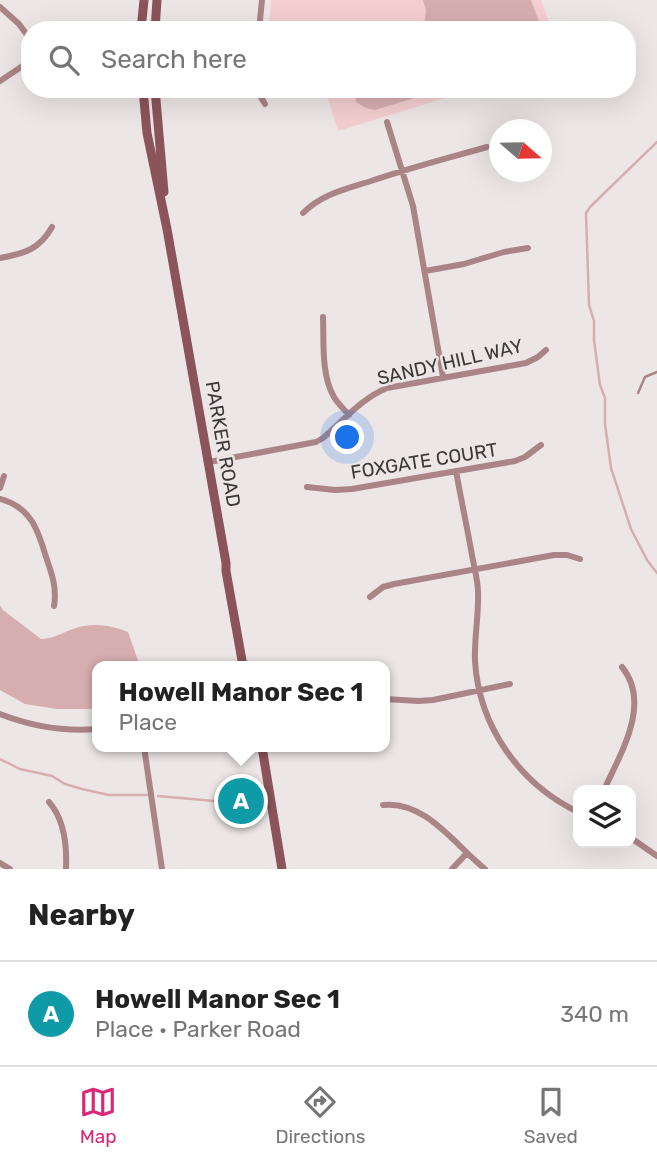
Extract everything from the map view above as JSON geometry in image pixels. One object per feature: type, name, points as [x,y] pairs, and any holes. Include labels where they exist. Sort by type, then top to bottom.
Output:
[{"type":"street","points":[[142,21],[144,0]]},
{"type":"street","points":[[156,21],[157,0]]},
{"type":"street","points":[[260,21],[262,0]]},
{"type":"street","points":[[0,7],[21,27]]},
{"type":"street","points":[[0,81],[21,67]]},
{"type":"street","name":"PARKER ROAD","points":[[144,98],[147,133],[209,462],[242,661]]},
{"type":"street","name":"PARKER ROAD","points":[[156,98],[167,229]]},
{"type":"street","points":[[261,98],[265,104]]},
{"type":"street","points":[[387,122],[413,206],[443,377]]},
{"type":"street","points":[[303,213],[324,196],[487,147]]},
{"type":"street","points":[[0,258],[20,255],[34,248],[52,227]]},
{"type":"street","points":[[425,271],[528,248]]},
{"type":"street","points":[[323,317],[328,382],[335,398],[349,415]]},
{"type":"street","name":"SANDY HILL WAY","points":[[209,462],[316,442],[379,391],[526,363],[545,350]]},
{"type":"street","name":"FOXGATE COURT","points":[[307,487],[352,489],[515,461],[541,445]]},
{"type":"street","points":[[456,471],[478,592],[475,663],[480,691],[491,724],[516,765],[551,797],[573,809]]},
{"type":"street","points":[[0,488],[4,476]]},
{"type":"street","points":[[0,499],[24,511],[35,524],[53,578],[56,595],[54,606]]},
{"type":"street","points":[[370,597],[383,587],[394,584],[474,569],[554,555],[580,559]]},
{"type":"street","points":[[606,785],[624,748],[632,719],[633,686],[622,667]]},
{"type":"street","points":[[390,699],[433,700],[510,684]]},
{"type":"street","points":[[0,714],[51,728],[92,729]]},
{"type":"street","points":[[145,752],[162,869]]},
{"type":"street","points":[[262,752],[282,869]]},
{"type":"street","points":[[49,802],[60,820],[66,851],[66,869]]},
{"type":"street","points":[[383,804],[401,804],[420,813],[485,869]]},
{"type":"street","points":[[636,841],[657,856]]},
{"type":"street","points":[[452,869],[467,853]]},
{"type":"street","points":[[1,865],[10,869]]},
{"type":"lane","points":[[638,393],[645,377],[657,372]]},
{"type":"shaded area","points":[[271,0],[541,0],[549,21],[270,21]]},
{"type":"shaded area","points":[[423,0],[531,0],[539,21],[425,21]]},
{"type":"shaded area","points":[[328,98],[445,98],[338,131]]},
{"type":"shaded area","points":[[355,98],[414,98],[375,110],[356,102]]},
{"type":"shaded area","points":[[0,605],[41,639],[94,625],[128,632],[138,661],[92,661],[92,709],[57,709],[25,704],[0,690]]},
{"type":"waterway","points":[[657,142],[586,213],[589,305],[594,321],[600,385],[605,398],[605,424],[611,468],[631,529],[657,573]]},
{"type":"waterway","points":[[0,759],[20,769],[52,776],[65,784],[82,789],[109,795],[151,795]]},
{"type":"waterway","points":[[158,796],[258,805]]},
{"type":"place","name":"Howell Manor Sec 1","points":[[241,801]]}]
